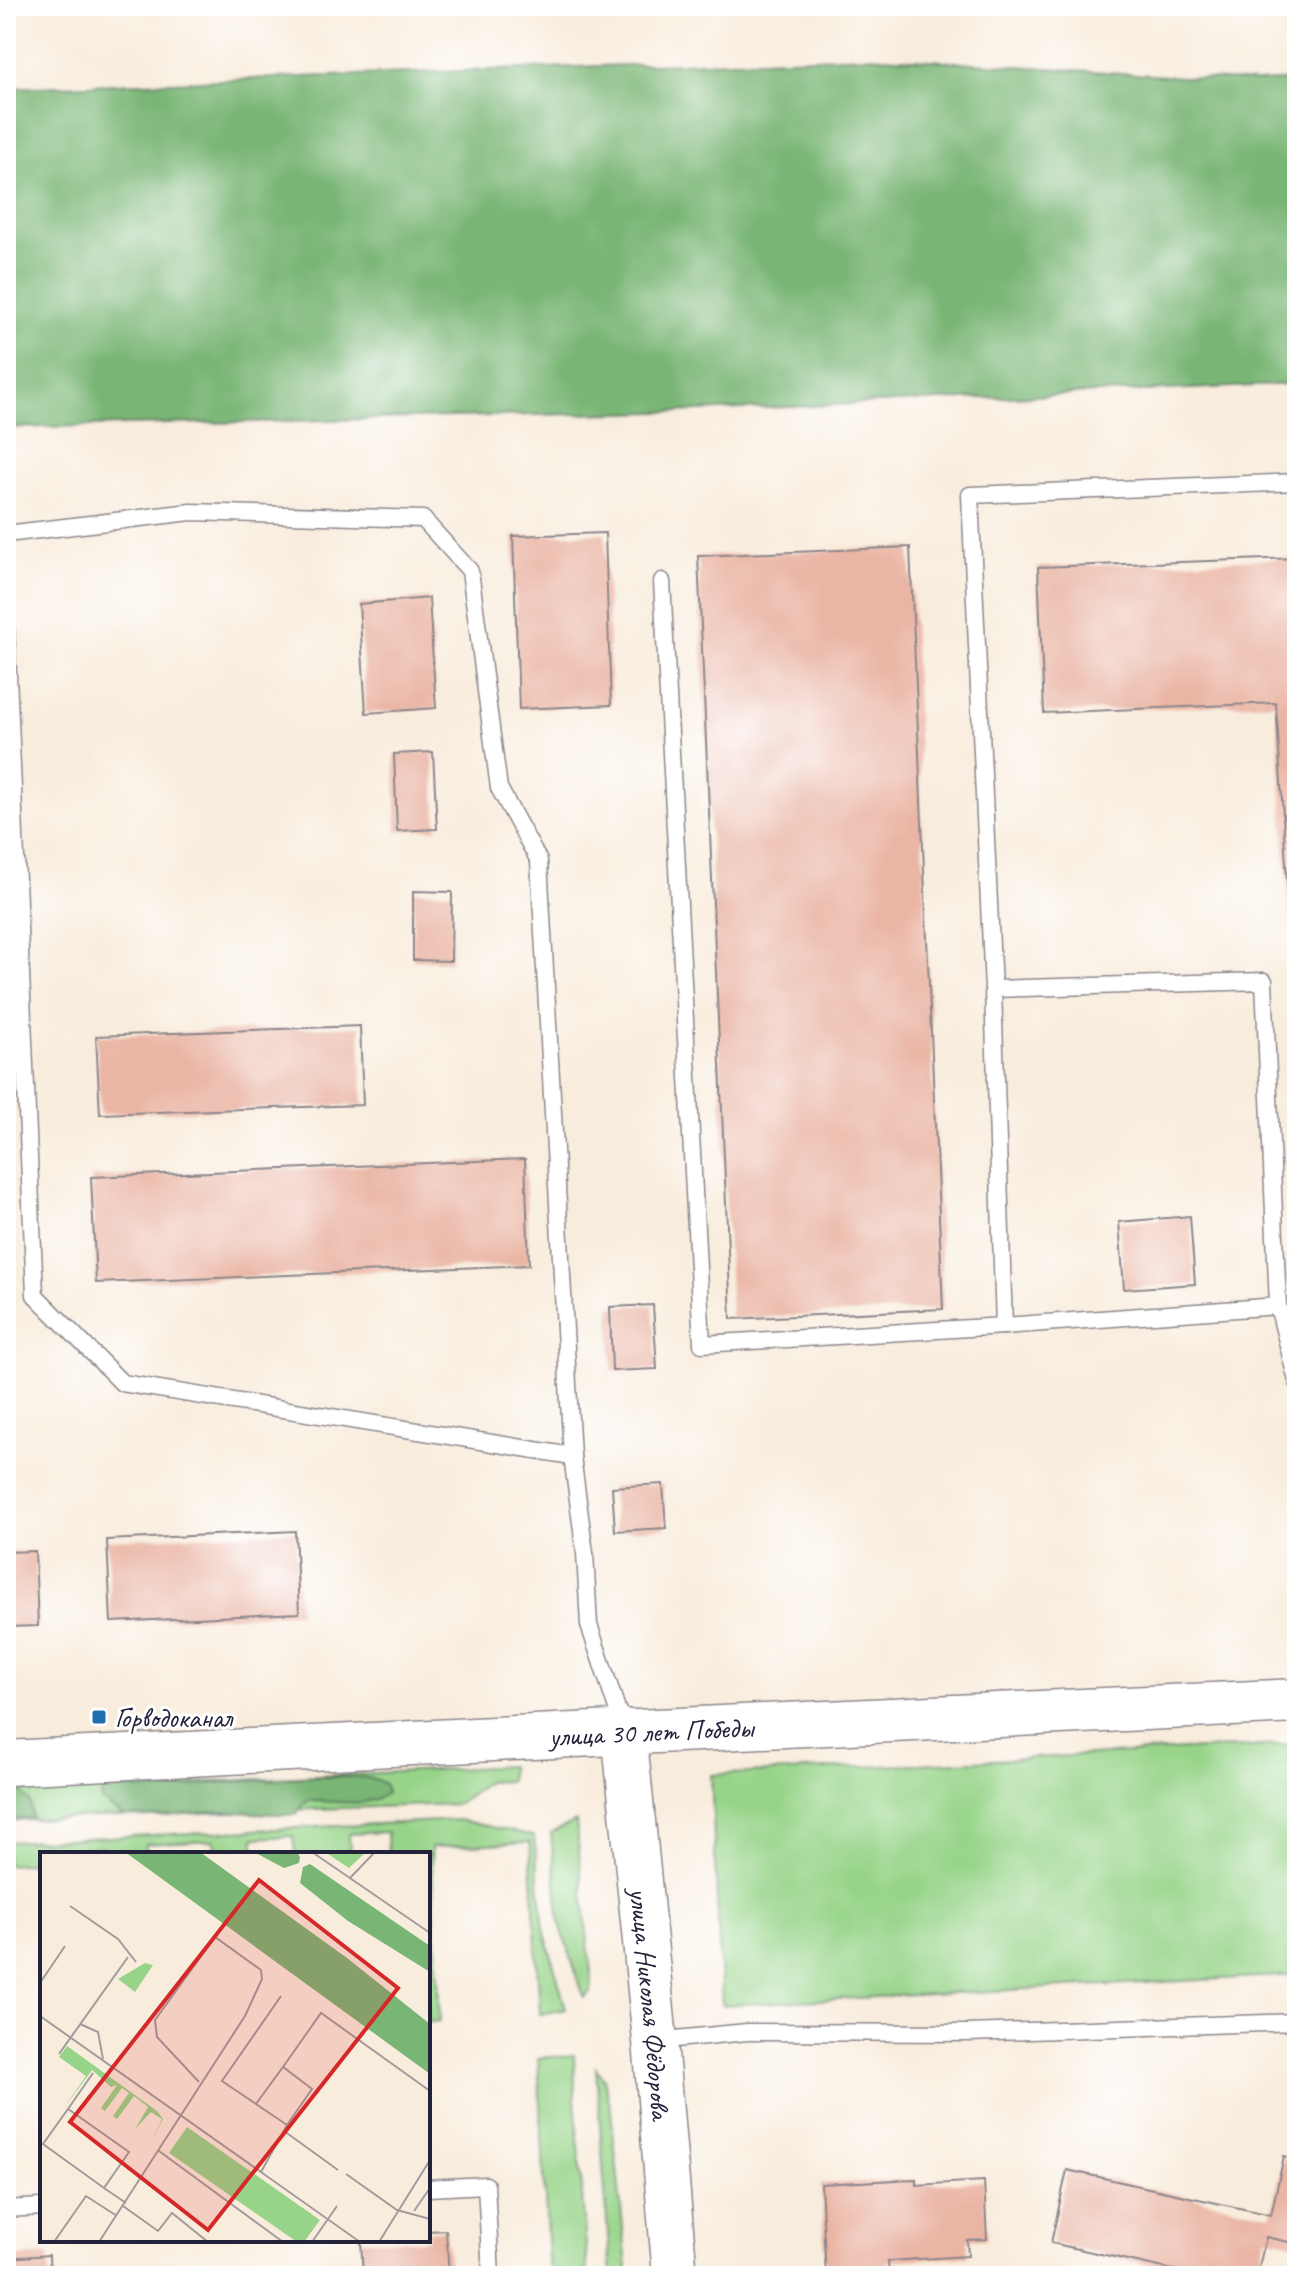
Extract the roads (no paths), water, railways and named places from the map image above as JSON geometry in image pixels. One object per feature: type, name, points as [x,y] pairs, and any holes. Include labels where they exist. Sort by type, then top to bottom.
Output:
[{"type":"street","name":"улица 30 лет Победы","points":[[6,1763],[1297,1701]]},
{"type":"street","name":"улица Николая Фёдорова","points":[[624,1731],[675,2276]]},
{"type":"lane","points":[[1004,1326],[993,989],[970,495],[1297,482]]},
{"type":"lane","points":[[6,534],[191,512],[423,519],[470,571],[499,788],[539,861],[572,1456],[585,1553],[589,1625],[624,1731]]},
{"type":"lane","points":[[662,581],[702,1344],[1278,1306]]},
{"type":"lane","points":[[6,628],[35,1295],[122,1383],[572,1456]]},
{"type":"lane","points":[[993,989],[1264,981],[1278,1306],[1294,1352],[1297,1381]]},
{"type":"lane","points":[[655,2041],[747,2032],[967,2033],[1297,2022]]},
{"type":"lane","points":[[430,2188],[486,2185],[491,2276]]},
{"type":"lane","points":[[6,2209],[40,2207]]},
{"type":"place","name":"Горводоканал","points":[[99,1717]]}]
